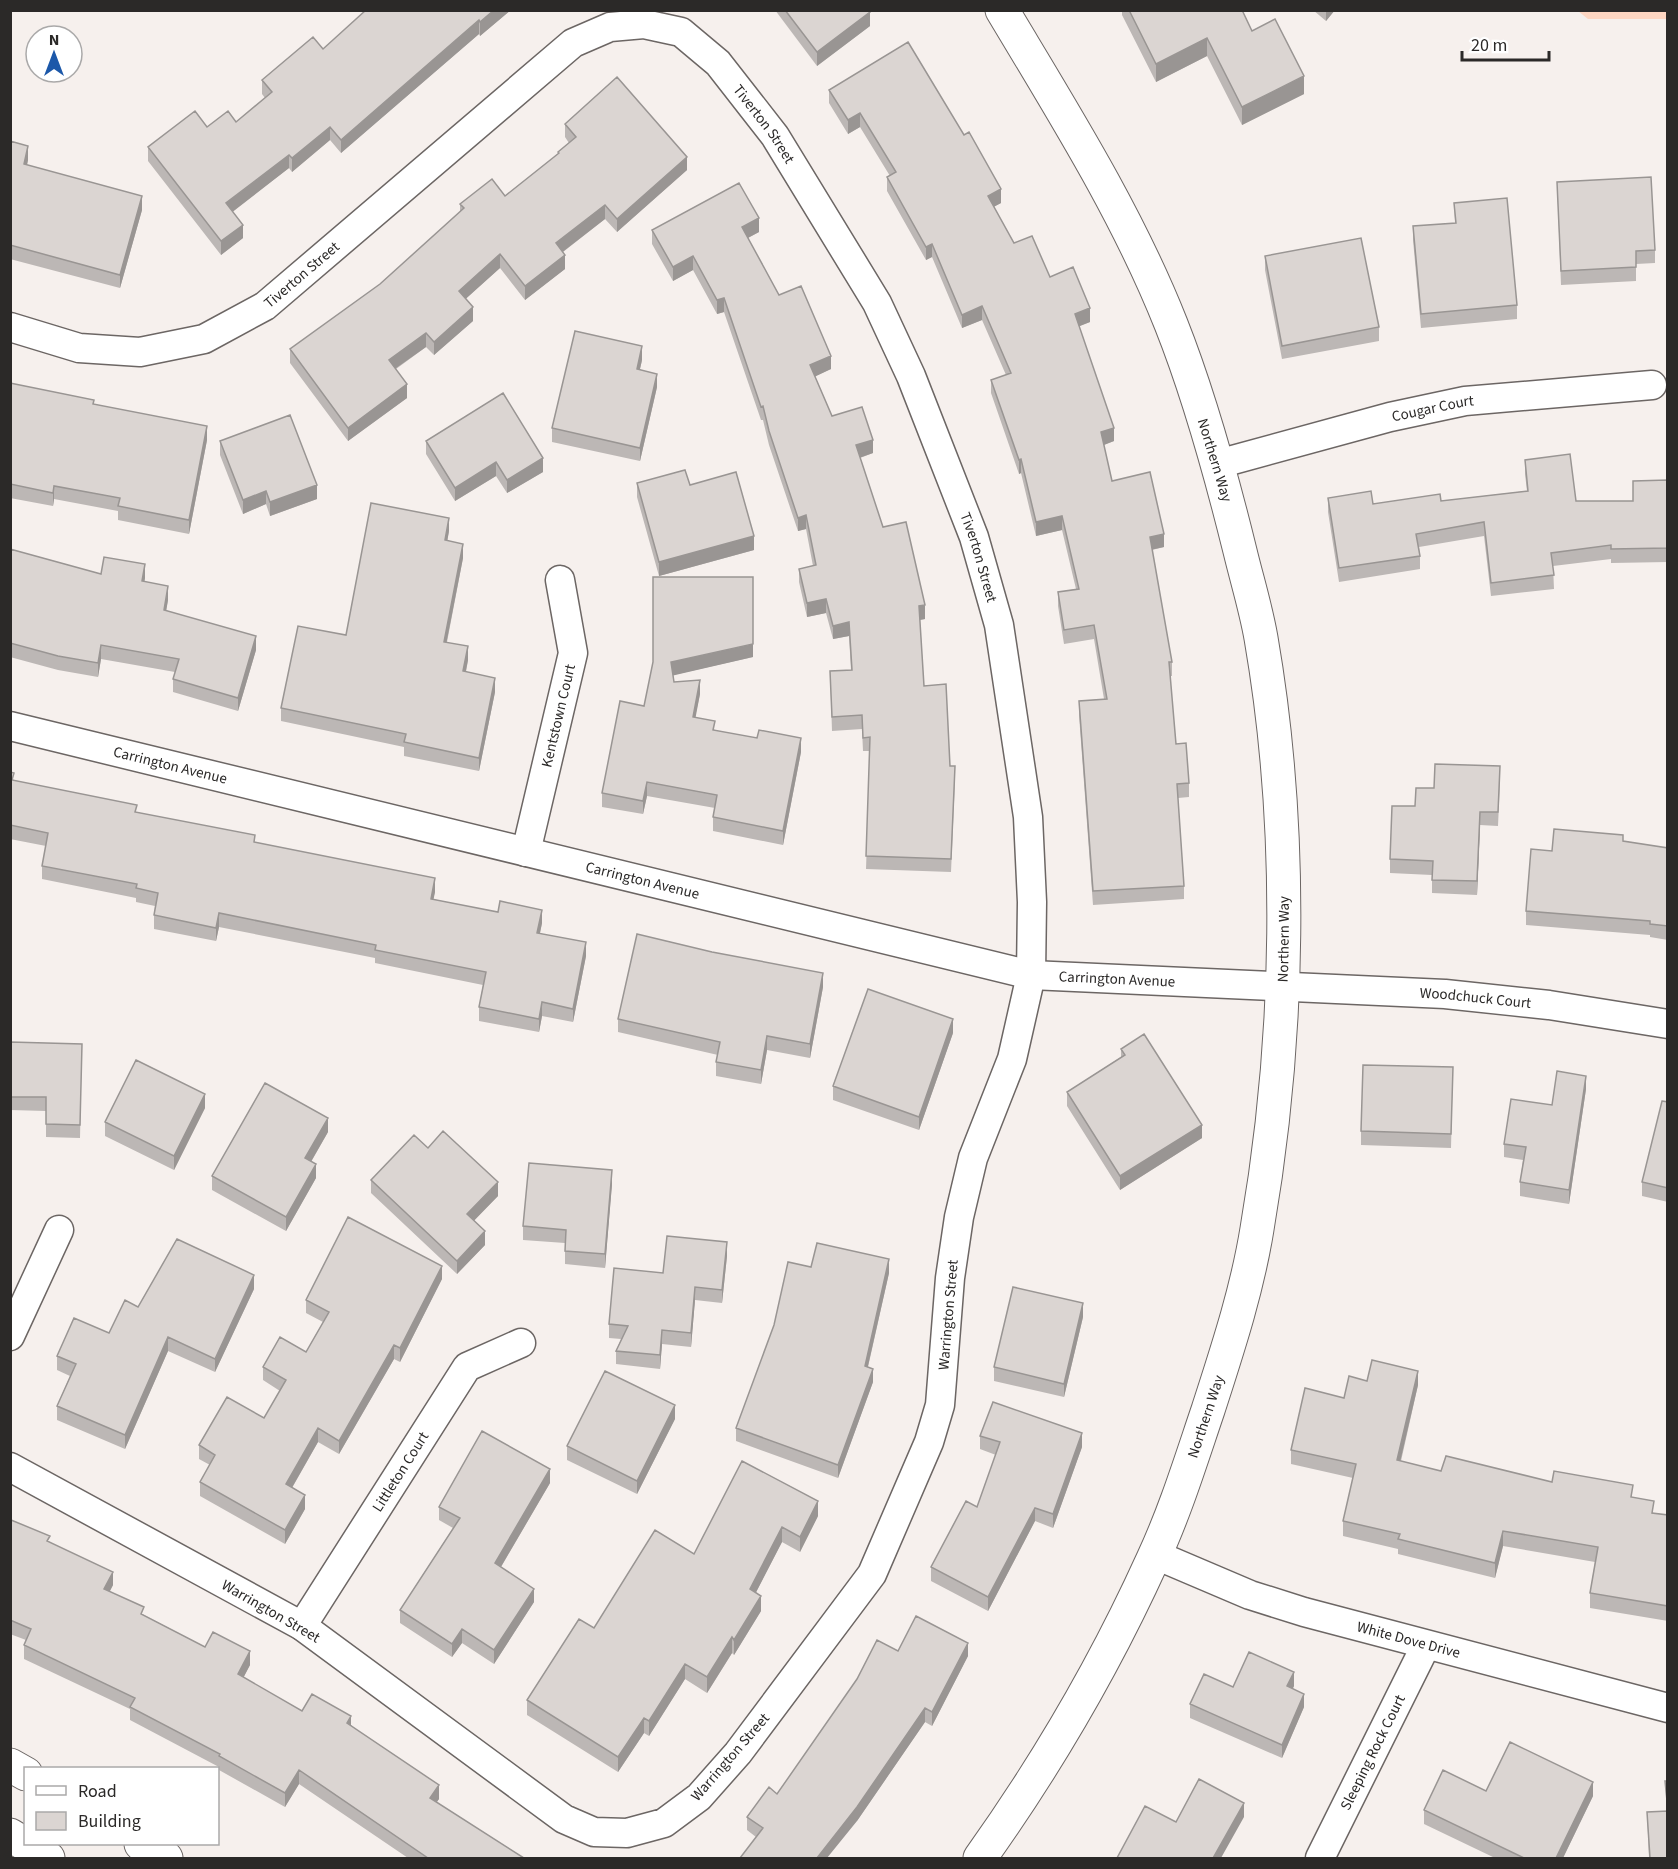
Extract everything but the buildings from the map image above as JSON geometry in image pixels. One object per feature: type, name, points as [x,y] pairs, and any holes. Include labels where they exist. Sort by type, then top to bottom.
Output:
[{"type":"street","name":"Northern Way","points":[[980,1858],[1024,1796],[1092,1683],[1156,1555],[1233,1334],[1257,1233],[1273,1121],[1282,986],[1284,865],[1277,758],[1261,635],[1218,464],[1171,325],[1122,213],[1002,10]]},
{"type":"street","name":"Tiverton Street","points":[[10,327],[79,348],[140,352],[204,339],[265,306],[573,44],[610,27],[644,24],[681,32],[718,63],[775,136],[877,303],[912,376],[974,537],[999,625],[1028,817],[1032,902],[1031,975]]},
{"type":"street","name":"Cougar Court","points":[[1218,464],[1390,417],[1465,401],[1652,385]]},
{"type":"street","name":"Kentstown Court","points":[[526,852],[573,653],[560,580]]},
{"type":"street","name":"Carrington Avenue","points":[[10,726],[1031,975],[1282,986]]},
{"type":"street","name":"Warrington Street","points":[[10,1467],[302,1626],[564,1819],[594,1832],[627,1833],[664,1823],[699,1797],[738,1753],[872,1574],[929,1442],[940,1405],[950,1278],[959,1217],[973,1158],[1012,1059],[1031,975]]},
{"type":"street","name":"Woodchuck Court","points":[[1282,986],[1445,994],[1549,1005],[1668,1024]]},
{"type":"street","points":[[10,1336],[59,1230]]},
{"type":"street","name":"Littleton Court","points":[[302,1626],[467,1367],[521,1343]]},
{"type":"street","name":"White Dove Drive","points":[[1156,1555],[1250,1594],[1304,1612],[1668,1708]]},
{"type":"street","name":"Sleeping Rock Court","points":[[1320,1858],[1426,1645]]},
{"type":"street","points":[[10,1765],[24,1773]]},
{"type":"street","points":[[10,1834],[24,1843]]},
{"type":"street","points":[[27,1845],[48,1858]]},
{"type":"street","points":[[143,1845],[166,1858]]},
{"type":"shaded area","points":[[1578,11],[1667,11],[1667,19],[1588,19]]}]
